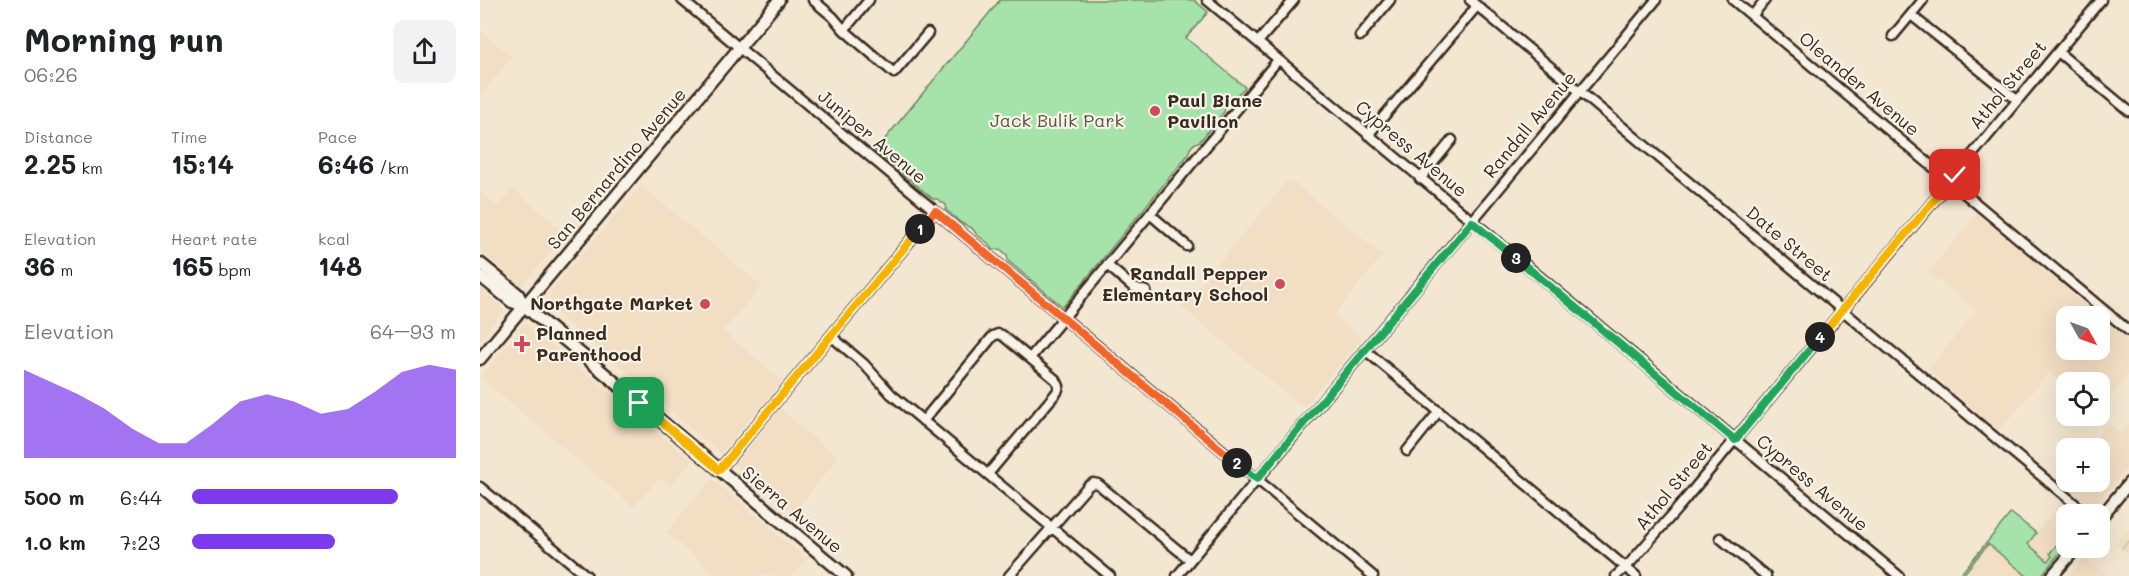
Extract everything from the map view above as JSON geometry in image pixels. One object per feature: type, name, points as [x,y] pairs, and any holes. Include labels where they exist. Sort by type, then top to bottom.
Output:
[{"type":"main road","name":"San Bernardino Avenue","points":[[480,359],[779,0]]},
{"type":"main road","name":"Sierra Avenue","points":[[480,262],[518,294],[524,306]]},
{"type":"main road","name":"Sierra Avenue","points":[[480,276],[512,302],[524,306],[846,576]]},
{"type":"main road","points":[[2110,506],[2129,483]]},
{"type":"main road","points":[[2052,576],[2067,558]]},
{"type":"street","name":"Juniper Avenue","points":[[682,0],[1373,576]]},
{"type":"street","points":[[813,0],[833,17],[843,30],[894,73],[928,33]]},
{"type":"street","points":[[843,30],[869,0]]},
{"type":"street","name":"Cypress Avenue","points":[[1207,0],[1899,576]]},
{"type":"street","points":[[1258,42],[1294,0]]},
{"type":"street","points":[[1359,36],[1390,0]]},
{"type":"street","name":"Randall Avenue","points":[[1176,576],[1656,0]]},
{"type":"street","name":"Oleander Avenue","points":[[1733,0],[2129,331]]},
{"type":"street","points":[[1752,16],[1765,0]]},
{"type":"street","points":[[1893,36],[1923,0]]},
{"type":"street","name":"Athol Street","points":[[1616,576],[1735,440],[2101,0]]},
{"type":"street","points":[[1368,135],[1473,3]]},
{"type":"street","name":"Date Street","points":[[1473,3],[2074,504]]},
{"type":"street","points":[[1911,15],[2017,100]]},
{"type":"street","points":[[2058,52],[2129,111]]},
{"type":"street","points":[[1030,358],[1278,60]]},
{"type":"street","points":[[1420,178],[1452,140]]},
{"type":"street","points":[[719,470],[935,211]]},
{"type":"street","points":[[1150,214],[1187,246]]},
{"type":"street","points":[[1107,265],[1133,287],[1146,291]]},
{"type":"street","points":[[923,421],[995,335],[1002,335],[1056,380],[1059,389],[988,474]]},
{"type":"street","points":[[831,336],[864,364],[886,389],[923,421],[1110,576]]},
{"type":"street","points":[[1365,350],[1636,576]]},
{"type":"street","points":[[1407,451],[1439,411]]},
{"type":"street","points":[[1009,576],[1093,483],[1098,484],[1190,560]]},
{"type":"street","points":[[480,487],[587,576]]},
{"type":"street","points":[[1720,537],[1766,576]]},
{"type":"shaded area","points":[[480,30],[512,57],[480,96]]},
{"type":"shaded area","name":"Randall Pepper Elementary School","points":[[1289,179],[1383,255],[1334,315],[1362,338],[1303,408],[1182,307]]},
{"type":"shaded area","points":[[641,185],[762,286],[723,331],[783,380],[721,453],[694,432],[651,391],[551,310],[550,292]]},
{"type":"shaded area","points":[[513,188],[567,234],[522,285],[480,251],[480,192],[497,206]]},
{"type":"shaded area","points":[[1977,214],[2087,306],[2056,306],[2056,360],[2110,360],[2110,326],[2129,342],[2129,374],[2110,396],[2110,372],[2056,372],[2056,378],[2049,372],[1999,431],[1928,369],[1976,311],[1928,272]]},
{"type":"shaded area","points":[[480,287],[504,310],[480,340]]},
{"type":"shaded area","points":[[525,323],[692,461],[670,487],[659,478],[634,507],[480,378]]},
{"type":"shaded area","points":[[780,409],[838,458],[794,513],[736,466],[736,463]]},
{"type":"shaded area","points":[[2129,423],[2129,465],[2110,488],[2110,438],[2095,438],[2105,426],[2110,425],[2121,433]]},
{"type":"shaded area","points":[[712,479],[807,559],[792,576],[716,576],[666,532]]},
{"type":"shaded area","points":[[2073,492],[2107,492],[2097,504],[2088,504]]},
{"type":"shaded area","points":[[2056,509],[2056,558],[2051,564],[2027,544]]},
{"type":"shaded area","points":[[2129,528],[2129,554],[2116,544]]},
{"type":"shaded area","points":[[1988,541],[2030,576],[1959,576]]},
{"type":"shaded area","points":[[2086,558],[2108,576],[2069,576]]},
{"type":"green space","name":"Jack Bulik Park","points":[[1000,0],[1194,0],[1208,12],[1186,38],[1245,87],[1229,102],[1224,112],[1200,141],[1192,146],[1188,155],[1063,307],[1008,261],[1007,255],[1000,249],[993,250],[972,228],[961,223],[946,210],[946,205],[933,199],[875,151]]},
{"type":"green space","points":[[2011,513],[2036,533],[2028,544],[2048,561],[2052,556],[2050,553],[2056,546],[2056,558],[2041,576],[2027,576],[1988,544],[1962,576],[1959,576]]},
{"type":"place","name":"Paul Biane Pavilion","points":[[1155,111]]},
{"type":"place","name":"Randall Pepper Elementary School","points":[[1280,284]]},
{"type":"place","name":"Northgate Market","points":[[705,304]]},
{"type":"place","name":"Planned Parenthood","points":[[522,344]]},
{"type":"route","points":[[639,403],[719,470],[935,211],[1257,479],[1472,222],[1735,440],[1955,175]]}]
